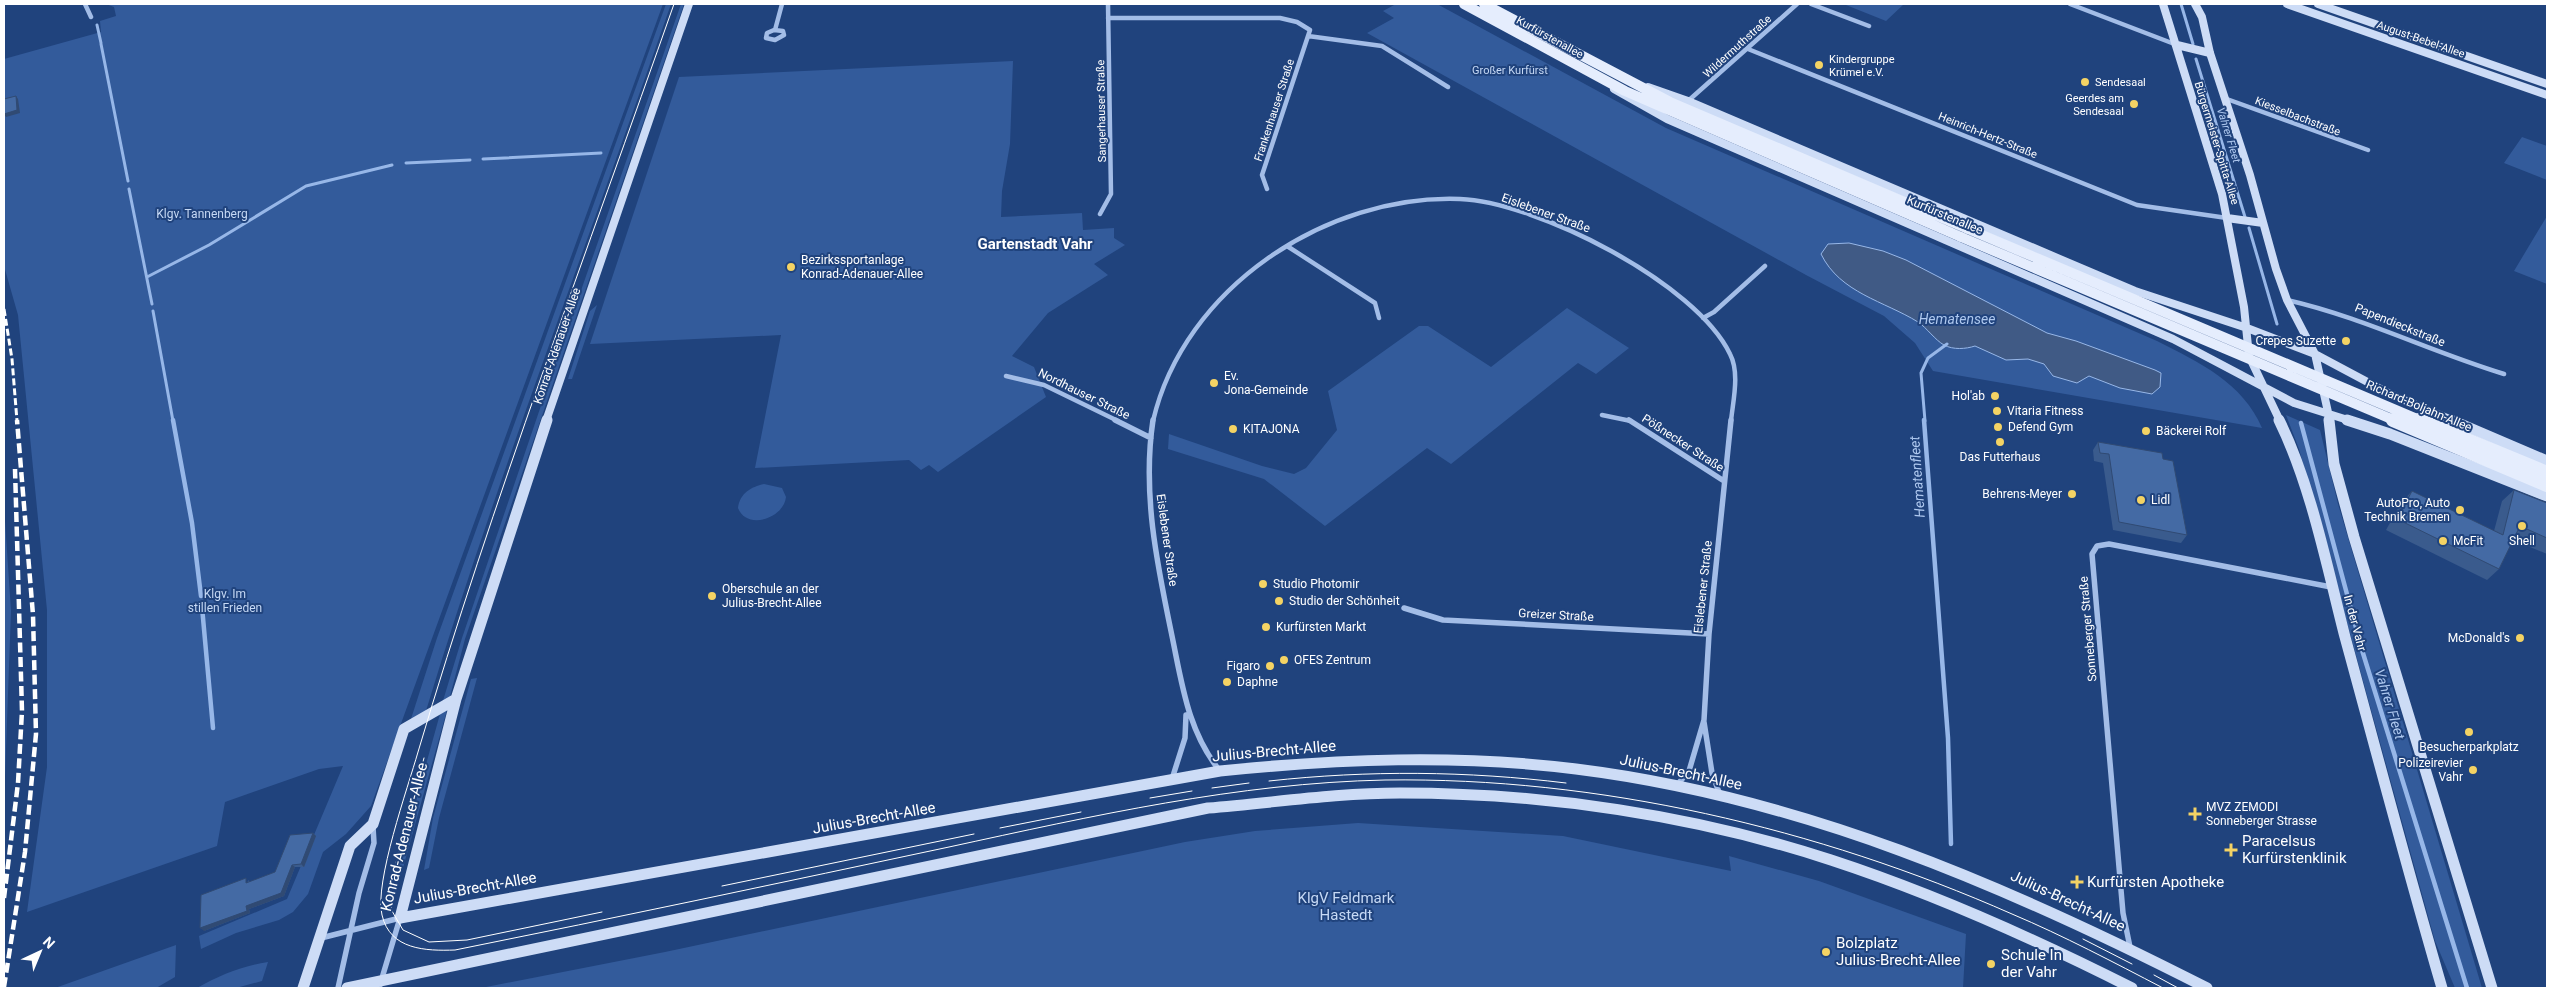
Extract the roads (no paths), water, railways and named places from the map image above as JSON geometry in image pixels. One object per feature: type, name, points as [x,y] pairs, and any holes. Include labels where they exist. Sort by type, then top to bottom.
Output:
[{"type":"main road","name":"Konrad-Adenauer-Allee","points":[[400,918],[456,699],[558,385],[689,4]]},
{"type":"main road","name":"Kurfürstenallee","points":[[1464,4],[1597,78],[1644,108],[2149,328],[2294,403],[2329,416]]},
{"type":"main road","name":"Kurfürstenallee","points":[[1484,4],[1612,73],[1695,113],[1965,233],[2282,369]]},
{"type":"main road","name":"Bürgermeister-Spitta-Allee","points":[[2163,4],[2222,194],[2246,328]]},
{"type":"main road","name":"Bürgermeister-Spitta-Allee","points":[[2196,4],[2202,17],[2210,53],[2250,176],[2262,223],[2287,300],[2315,354],[2329,416]]},
{"type":"main road","points":[[2202,17],[2204,4]]},
{"type":"main road","name":"August-Bebel-Allee","points":[[2287,4],[2547,95]]},
{"type":"main road","name":"August-Bebel-Allee","points":[[2318,4],[2547,84]]},
{"type":"main road","points":[[2362,30],[2368,22]]},
{"type":"main road","points":[[2177,45],[2210,53]]},
{"type":"main road","name":"Kurfürstenallee","points":[[1612,73],[1688,101],[2134,291],[2246,328],[2315,354]]},
{"type":"main road","name":"Kurfürstenallee","points":[[1597,78],[1674,113],[1965,233]]},
{"type":"main road","name":"Bürgermeister-Spitta-Allee","points":[[2227,218],[2262,223]]},
{"type":"main road","name":"In der Vahr","points":[[2246,328],[2249,356],[2262,387],[2288,438],[2315,523],[2442,988]]},
{"type":"main road","name":"Richard-Boljahn-Allee","points":[[2315,354],[2398,398],[2547,462]]},
{"type":"main road","name":"Richard-Boljahn-Allee","points":[[2282,369],[2547,473]]},
{"type":"main road","name":"Richard-Boljahn-Allee","points":[[2282,369],[2547,485]]},
{"type":"main road","points":[[2329,416],[2390,434],[2547,496]]},
{"type":"main road","name":"In der Vahr","points":[[2329,416],[2334,464],[2354,537],[2492,988]]},
{"type":"main road","name":"Konrad-Adenauer-Allee","points":[[303,988],[350,846],[373,824],[404,729],[456,699]]},
{"type":"main road","name":"Julius-Brecht-Allee","points":[[400,918],[991,814],[1220,771],[1298,763],[1378,759],[1464,760],[1575,769],[1676,786],[1791,814],[1925,857],[2069,918],[2130,947],[2207,988]]},
{"type":"main road","points":[[347,988],[380,985],[588,936],[1208,808],[1298,798],[1462,794],[1600,809],[1676,822],[1775,845],[1876,875],[2086,965],[2132,988]]},
{"type":"street","points":[[85,4],[91,17]]},
{"type":"street","points":[[775,30],[782,4]]},
{"type":"street","name":"Sangerhauser Straße","points":[[1100,214],[1111,194],[1108,4]]},
{"type":"street","name":"Wildermuthstraße","points":[[1688,101],[1797,4]]},
{"type":"street","points":[[1811,4],[1869,26]]},
{"type":"street","points":[[2070,4],[2177,45]]},
{"type":"street","points":[[1108,18],[1280,18],[1297,22],[1310,30],[1308,36],[1382,46],[1448,87]]},
{"type":"street","points":[[775,30],[783,31],[784,36],[776,40],[766,38],[767,33],[775,30]]},
{"type":"street","name":"Frankenhauser Straße","points":[[1267,189],[1262,174],[1308,36]]},
{"type":"street","name":"Heinrich-Hertz-Straße","points":[[1748,49],[2137,205],[2227,218]]},
{"type":"street","name":"Kiesselbachstraße","points":[[2224,98],[2338,141],[2368,150]]},
{"type":"street","name":"Eislebener Straße","points":[[1220,771],[1208,758],[1196,738],[1187,712],[1151,522],[1149,486],[1151,438],[1159,397],[1183,348],[1196,328],[1228,291],[1287,246],[1320,228],[1385,205],[1430,199],[1462,199],[1479,202],[1541,221],[1591,242],[1652,276],[1703,318],[1719,335],[1732,357],[1734,393],[1709,634],[1704,720],[1712,773],[1720,796]]},
{"type":"street","points":[[1287,246],[1375,303],[1379,318]]},
{"type":"street","points":[[1703,318],[1714,312],[1765,266]]},
{"type":"street","name":"Papendieckstraße","points":[[2287,300],[2347,315],[2475,366],[2504,374]]},
{"type":"street","name":"Nordhauser Straße","points":[[1006,376],[1028,379],[1050,387],[1151,438]]},
{"type":"street","name":"Pößnecker Straße","points":[[1602,414],[1626,419],[1724,481]]},
{"type":"street","name":"Sonneberger Straße","points":[[2130,947],[2123,913],[2092,554],[2097,546],[2109,544],[2331,587]]},
{"type":"street","name":"Greizer Straße","points":[[1404,608],[1443,620],[1709,634]]},
{"type":"street","name":"Eislebener Straße","points":[[1172,779],[1185,738],[1187,712]]},
{"type":"street","name":"Eislebener Straße","points":[[1676,786],[1689,771],[1704,720]]},
{"type":"street","name":"Konrad-Adenauer-Allee","points":[[338,988],[359,893],[374,843],[373,824]]},
{"type":"street","name":"Julius-Brecht-Allee","points":[[318,938],[400,918]]},
{"type":"street","name":"Konrad-Adenauer-Allee","points":[[380,985],[400,918]]},
{"type":"water","name":"Hematensee","points":[[1849,243],[1883,251],[1906,260],[2047,333],[2076,341],[2155,370],[2161,373],[2160,387],[2152,394],[2120,388],[2089,376],[2077,383],[2053,376],[2044,364],[2028,359],[2006,360],[1975,346],[1951,348],[1944,345],[1918,322],[1864,295],[1839,278],[1821,254],[1828,244]]},
{"type":"waterway","name":"Vahrer Fleet","points":[[2181,4],[2193,44]]},
{"type":"waterway","points":[[97,25],[101,43]]},
{"type":"waterway","points":[[101,44],[128,181]]},
{"type":"waterway","name":"Vahrer Fleet","points":[[2196,59],[2245,217]]},
{"type":"waterway","points":[[483,159],[601,153]]},
{"type":"waterway","points":[[406,163],[470,160]]},
{"type":"waterway","points":[[147,277],[209,245],[306,186],[392,165]]},
{"type":"waterway","points":[[129,189],[152,304]]},
{"type":"waterway","name":"Vahrer Fleet","points":[[2249,228],[2277,324]]},
{"type":"waterway","points":[[153,311],[173,421]]},
{"type":"waterway","name":"Hematenfleet","points":[[1925,421],[1921,373],[1928,358],[1947,344]]},
{"type":"waterway","points":[[173,420],[192,523],[201,596]]},
{"type":"waterway","name":"Hematenfleet","points":[[1924,420],[1948,738],[1951,844]]},
{"type":"waterway","name":"Vahrer Fleet","points":[[2301,423],[2362,650],[2467,988]]},
{"type":"waterway","points":[[202,607],[213,728]]},
{"type":"tram line","points":[[674,4],[477,563],[393,835],[383,881],[382,915],[386,927],[401,942],[421,949],[455,950],[1057,824],[1220,794],[1330,782],[1385,780],[1465,781],[1546,788],[1626,798],[1706,814],[1784,833],[1862,856],[1938,883],[2012,914],[2088,949],[2163,988]]},
{"type":"tram line","points":[[424,758],[393,874],[390,902],[392,911],[403,930],[429,942],[467,940],[602,912]]},
{"type":"tram line","points":[[1269,781],[1306,777],[1418,773],[1492,776],[1566,783]]},
{"type":"tram line","points":[[1212,788],[1249,783]]},
{"type":"tram line","points":[[1150,798],[1192,791]]},
{"type":"tram line","points":[[1000,828],[1081,812]]},
{"type":"tram line","points":[[722,886],[974,834]]},
{"type":"tram line","points":[[2083,939],[2132,964]]},
{"type":"tram line","points":[[2154,975],[2178,988]]},
{"type":"railway","points":[[4,309],[12,359],[17,421]]},
{"type":"railway","points":[[4,987],[25,852],[36,734],[33,615],[17,420]]},
{"type":"railway","points":[[4,898],[18,783],[22,711],[15,469]]},
{"type":"place","name":"Kindergruppe Krümel e.V.","points":[[1819,65]]},
{"type":"place","name":"Sendesaal","points":[[2085,82]]},
{"type":"place","name":"Geerdes am Sendesaal","points":[[2134,104]]},
{"type":"place","name":"Bezirkssportanlage Konrad-Adenauer-Allee","points":[[791,267]]},
{"type":"place","name":"Crepes Suzette","points":[[2346,341]]},
{"type":"place","name":"Ev. Jona-Gemeinde","points":[[1214,383]]},
{"type":"place","name":"Hol'ab","points":[[1995,396]]},
{"type":"place","name":"Vitaria Fitness","points":[[1997,411]]},
{"type":"place","name":"Defend Gym","points":[[1998,427]]},
{"type":"place","name":"KITAJONA","points":[[1233,429]]},
{"type":"place","name":"Bäckerei Rolf","points":[[2146,431]]},
{"type":"place","name":"Das Futterhaus","points":[[2000,442]]},
{"type":"place","name":"Behrens-Meyer","points":[[2072,494]]},
{"type":"place","name":"Lidl","points":[[2141,500]]},
{"type":"place","name":"AutoPro, Auto Technik Bremen","points":[[2460,510]]},
{"type":"place","name":"Shell","points":[[2522,526]]},
{"type":"place","name":"McFit","points":[[2443,541]]},
{"type":"place","name":"Studio Photomir","points":[[1263,584]]},
{"type":"place","name":"Oberschule an der Julius-Brecht-Allee","points":[[712,596]]},
{"type":"place","name":"Studio der Schönheit","points":[[1279,601]]},
{"type":"place","name":"Kurfürsten Markt","points":[[1266,627]]},
{"type":"place","name":"McDonald's","points":[[2520,638]]},
{"type":"place","name":"OFES Zentrum","points":[[1284,660]]},
{"type":"place","name":"Figaro","points":[[1270,666]]},
{"type":"place","name":"Daphne","points":[[1227,682]]},
{"type":"place","name":"Besucherparkplatz","points":[[2469,732]]},
{"type":"place","name":"Polizeirevier Vahr","points":[[2473,770]]},
{"type":"place","name":"MVZ ZEMODI Sonneberger Strasse","points":[[2195,814]]},
{"type":"place","name":"Paracelsus Kurfürstenklinik","points":[[2231,850]]},
{"type":"place","name":"Kurfürsten Apotheke","points":[[2077,882]]},
{"type":"place","name":"Bolzplatz Julius-Brecht-Allee","points":[[1826,952]]},
{"type":"place","name":"Schule In der Vahr","points":[[1991,964]]},
{"type":"district","name":"Gartenstadt Vahr","points":[[1035,244]]},
{"type":"park label","name":"Großer Kurfürst","points":[[1510,70]]},
{"type":"park label","name":"Klgv. Tannenberg","points":[[202,214]]},
{"type":"park label","name":"Klgv. Im stillen Frieden","points":[[225,601]]},
{"type":"park label","name":"KlgV Feldmark Hastedt","points":[[1346,906]]}]
